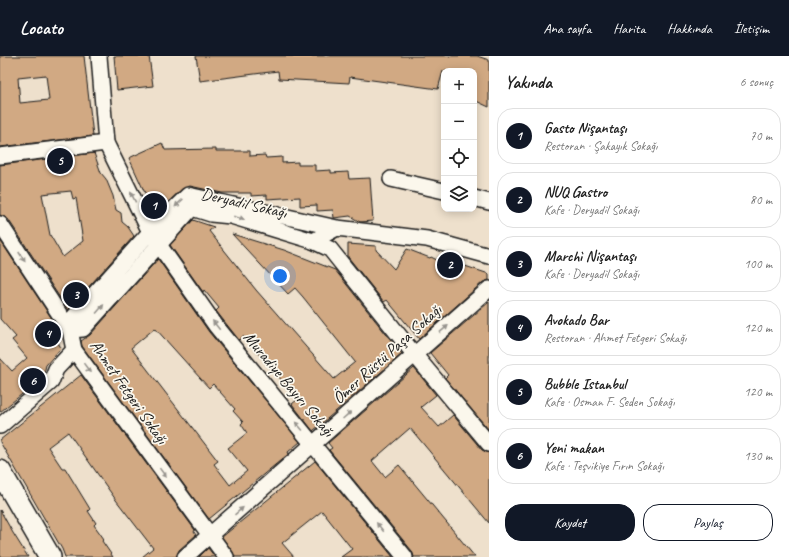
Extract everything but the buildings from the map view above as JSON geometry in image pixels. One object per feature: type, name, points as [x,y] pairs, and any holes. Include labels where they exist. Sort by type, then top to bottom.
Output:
[{"type":"street","points":[[0,156],[106,143],[99,56]]},
{"type":"street","name":"Muradiye Bayırı Sokağı","points":[[106,143],[150,232],[216,326],[405,557]]},
{"type":"street","points":[[392,179],[441,191]]},
{"type":"street","name":"Deryadil Sokağı","points":[[489,256],[427,239],[337,228],[212,207],[192,208],[83,328],[70,330],[72,319],[150,232],[188,195],[212,207],[231,216],[313,241],[330,249],[414,354],[489,444]]},
{"type":"street","points":[[477,199],[489,202]]},
{"type":"street","name":"Ahmet Fetgeri Sokağı","points":[[0,224],[70,330],[74,350],[226,557]]},
{"type":"street","points":[[313,241],[337,228]]},
{"type":"street","name":"Ömer Rüstü Paşa Sokağı","points":[[185,557],[489,289]]},
{"type":"street","points":[[0,426],[51,382],[56,369],[74,350]]},
{"type":"street","points":[[0,471],[50,557]]},
{"type":"place","name":"Bubble Istanbul","points":[[60,161]]},
{"type":"place","name":"Gasto Nişantaşı","points":[[154,206]]},
{"type":"place","name":"NUQ Gastro","points":[[450,265]]},
{"type":"place","name":"Marchì Nişantaşı","points":[[76,295]]},
{"type":"place","name":"Avokado Bar","points":[[48,334]]},
{"type":"place","name":"Yeni makan","points":[[33,381]]}]
